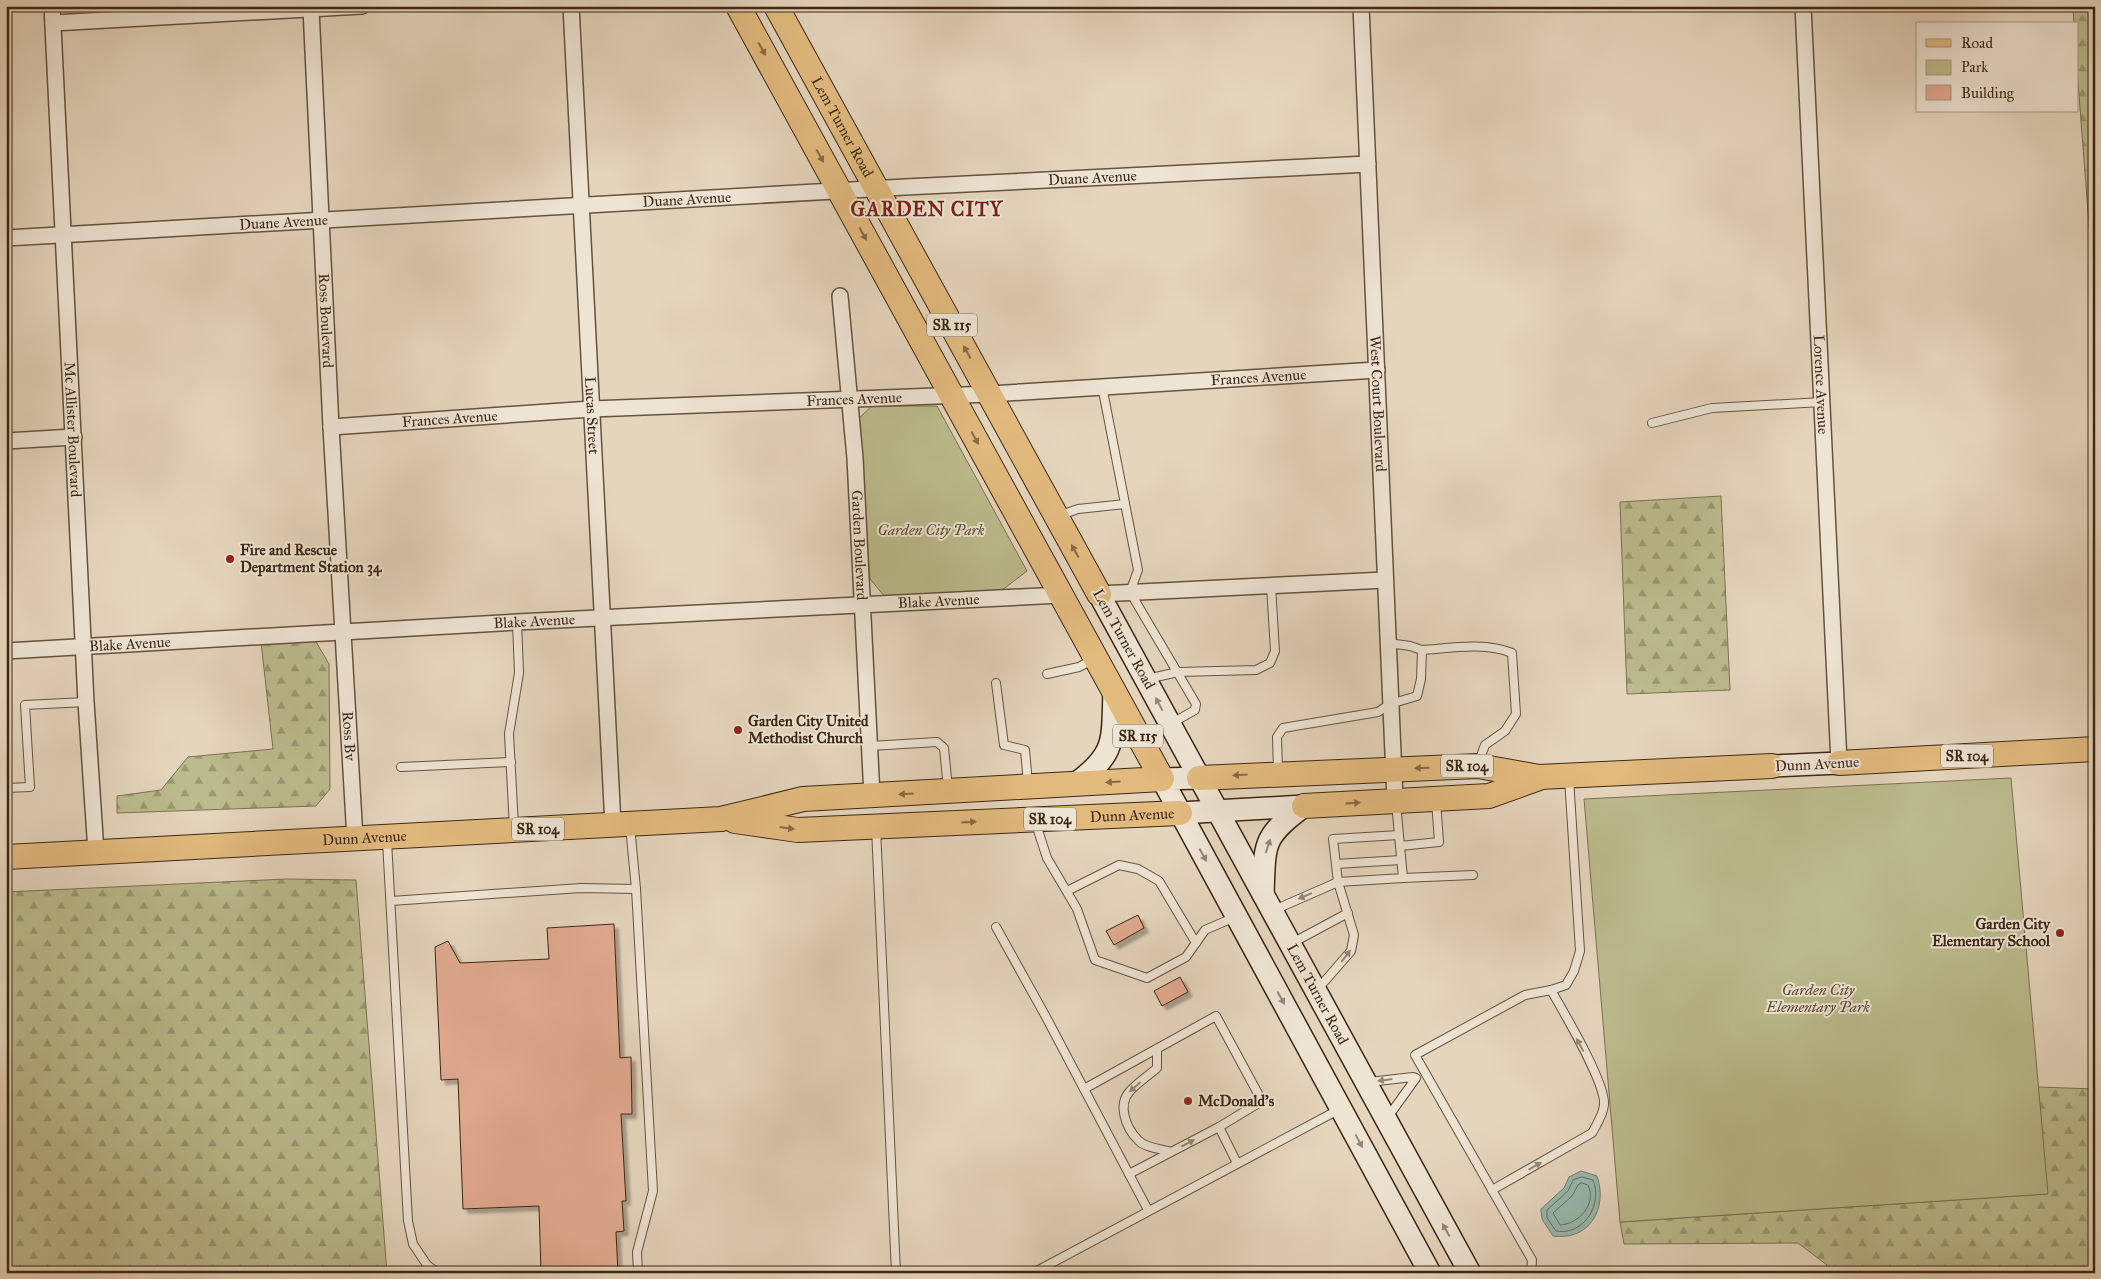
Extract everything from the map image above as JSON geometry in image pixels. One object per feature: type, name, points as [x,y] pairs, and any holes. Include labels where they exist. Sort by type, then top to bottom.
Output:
[{"type":"main road","name":"SR 115","points":[[738,6],[1430,1273]]},
{"type":"main road","name":"Lem Turner Road","points":[[776,6],[1470,1273]]},
{"type":"main road","points":[[1076,784],[1092,772],[1107,754],[1112,732],[1114,692]]},
{"type":"main road","name":"Dunn Avenue","points":[[6,857],[721,819],[803,799],[1076,784],[1394,768],[1478,766],[1539,777],[1569,776],[2095,749]]},
{"type":"main road","name":"Dunn Avenue","points":[[721,819],[798,830],[1180,813],[1489,796],[1539,777]]},
{"type":"main road","points":[[1267,902],[1265,852],[1268,842],[1282,822],[1304,806]]},
{"type":"street","name":"Mc Allister Boulevard","points":[[52,6],[86,702],[96,852]]},
{"type":"street","points":[[53,23],[362,6]]},
{"type":"street","name":"Lucas Street","points":[[571,6],[602,618],[622,824]]},
{"type":"street","name":"West Court Boulevard","points":[[1361,6],[1395,800]]},
{"type":"street","name":"Lorence Avenue","points":[[1803,6],[1839,763]]},
{"type":"street","name":"Ross Boulevard","points":[[311,9],[343,632]]},
{"type":"street","name":"Duane Avenue","points":[[6,238],[839,191],[1368,164]]},
{"type":"street","name":"Garden Boulevard","points":[[840,296],[855,458],[872,796]]},
{"type":"street","name":"Frances Avenue","points":[[331,427],[591,409],[952,396],[1377,370]]},
{"type":"street","points":[[6,441],[74,438]]},
{"type":"street","points":[[1099,594],[1386,580]]},
{"type":"street","name":"Blake Avenue","points":[[6,651],[517,622],[1061,595]]},
{"type":"street","name":"Ross Bv","points":[[343,632],[355,838]]},
{"type":"lane","points":[[1102,386],[1138,570],[1130,592],[1196,704],[1195,710],[1170,725]]},
{"type":"lane","points":[[1652,423],[1712,408],[1822,402]]},
{"type":"lane","points":[[1056,516],[1078,509],[1125,504]]},
{"type":"lane","points":[[1145,679],[1178,672],[1256,670],[1270,663],[1275,651],[1271,586]]},
{"type":"lane","points":[[514,831],[509,734],[519,673],[517,622]]},
{"type":"lane","points":[[1388,643],[1422,650],[1454,647],[1498,648],[1512,653],[1516,714],[1505,731],[1485,745],[1478,766]]},
{"type":"lane","points":[[1278,774],[1277,737],[1284,728],[1378,712],[1390,704],[1417,696],[1421,679],[1422,650]]},
{"type":"lane","points":[[1047,674],[1079,667],[1095,658]]},
{"type":"lane","points":[[996,682],[1004,745],[1025,750],[1028,787]]},
{"type":"lane","points":[[6,788],[30,787],[25,705],[86,702]]},
{"type":"lane","points":[[870,746],[937,742],[944,748],[948,792]]},
{"type":"lane","points":[[402,766],[511,762]]},
{"type":"lane","points":[[1531,1273],[1532,1260],[1415,1055],[1525,994],[1552,990],[1566,985],[1574,971],[1580,950],[1569,776]]},
{"type":"lane","points":[[1400,846],[1439,842],[1436,798]]},
{"type":"lane","points":[[1395,800],[1403,878]]},
{"type":"lane","points":[[1035,819],[1047,858],[1077,909],[1096,960],[1147,978],[1186,957],[1205,930],[1236,916]]},
{"type":"lane","points":[[622,824],[636,889],[653,1191],[637,1252],[638,1273]]},
{"type":"lane","points":[[876,826],[896,1273]]},
{"type":"lane","points":[[1316,991],[1351,951],[1354,935],[1338,882],[1333,839],[1399,835]]},
{"type":"lane","points":[[386,837],[408,1221],[413,1244],[426,1269],[438,1273]]},
{"type":"lane","points":[[1336,864],[1401,860]]},
{"type":"lane","points":[[1067,892],[1119,864],[1138,869],[1159,881],[1196,943]]},
{"type":"lane","points":[[1267,902],[1338,882],[1473,875]]},
{"type":"lane","points":[[390,900],[582,888],[636,889]]},
{"type":"lane","points":[[1290,944],[1348,912]]},
{"type":"lane","points":[[996,928],[1148,1210]]},
{"type":"lane","points":[[1492,1190],[1592,1133],[1600,1119],[1604,1104],[1601,1085],[1552,990]]},
{"type":"lane","points":[[1084,1089],[1216,1016],[1262,1101],[1219,1127],[1129,1174]]},
{"type":"lane","points":[[1157,1049],[1157,1068],[1129,1091],[1124,1100],[1122,1110],[1125,1120],[1138,1140],[1144,1144],[1171,1152]]},
{"type":"lane","points":[[1386,1120],[1416,1078],[1426,1074]]},
{"type":"lane","points":[[1365,1082],[1413,1076],[1416,1078]]},
{"type":"lane","points":[[1033,1273],[1341,1108]]},
{"type":"lane","points":[[1219,1127],[1237,1163]]},
{"type":"green space","points":[[2073,6],[2095,6],[2095,302],[2078,82],[2078,22],[2074,22]]},
{"type":"green space","name":"Garden City Park","points":[[872,406],[937,406],[1027,571],[1001,591],[886,598],[870,579],[858,419]]},
{"type":"green space","points":[[1721,496],[1730,690],[1627,694],[1620,502]]},
{"type":"green space","points":[[315,640],[329,664],[330,789],[316,806],[117,813],[117,796],[161,790],[188,757],[273,749],[261,642]]},
{"type":"green space","name":"Garden City Elementary Park","points":[[2011,778],[2048,1194],[1620,1222],[1584,799]]},
{"type":"green space","points":[[286,879],[356,880],[387,1273],[6,1273],[6,892]]},
{"type":"green space","points":[[2038,1087],[2095,1089],[2095,1273],[1825,1273],[1827,1265],[1798,1243],[1624,1244],[1620,1222],[2047,1194]]},
{"type":"water","points":[[1581,1171],[1597,1176],[1600,1188],[1598,1210],[1586,1228],[1566,1236],[1553,1236],[1542,1219],[1541,1209],[1564,1188],[1569,1177]]},
{"type":"building","points":[[1138,915],[1144,928],[1114,945],[1106,931]]},
{"type":"building","points":[[614,924],[620,1058],[631,1057],[632,1114],[621,1114],[626,1201],[622,1201],[624,1231],[616,1232],[618,1273],[541,1273],[539,1206],[463,1209],[458,1079],[441,1080],[435,947],[448,941],[460,963],[549,959],[547,928]]},
{"type":"building","points":[[1180,977],[1188,992],[1162,1006],[1154,991]]},
{"type":"place","name":"Fire and Rescue Department Station 34","points":[[230,559]]},
{"type":"place","name":"Garden City United Methodist Church","points":[[738,730]]},
{"type":"place","name":"Garden City Elementary School","points":[[2060,933]]},
{"type":"place","name":"McDonald's","points":[[1188,1101]]},
{"type":"district","name":"GARDEN CITY","points":[[927,209]]}]
